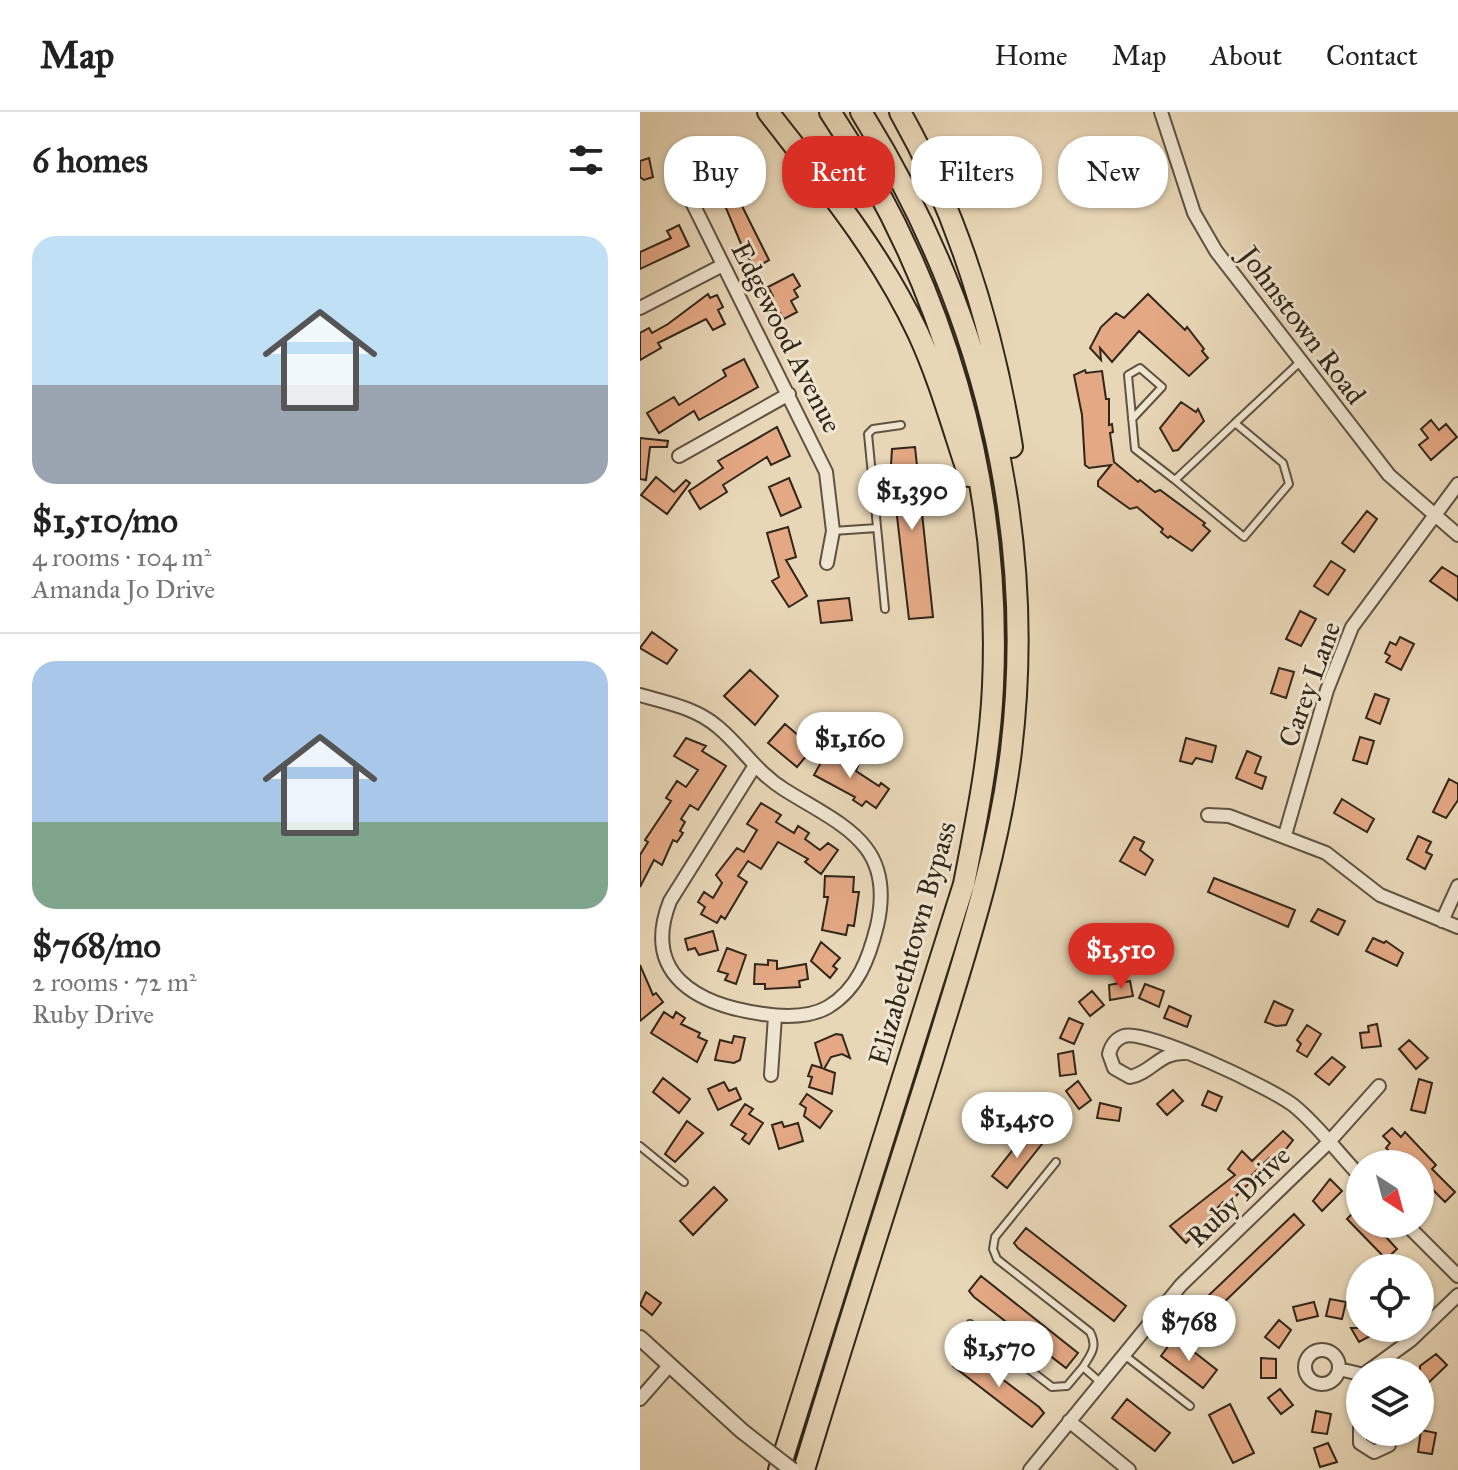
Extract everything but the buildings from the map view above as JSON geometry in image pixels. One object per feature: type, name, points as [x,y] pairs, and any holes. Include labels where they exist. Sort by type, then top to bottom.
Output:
[{"type":"highway","points":[[756,112],[784,133]]},
{"type":"highway","points":[[768,112],[879,260],[918,334],[987,530]]},
{"type":"highway","name":"Elizabethtown Bypass","points":[[779,1470],[964,884],[979,808],[993,687],[994,622],[987,530],[971,432],[936,316],[895,222],[830,112]]},
{"type":"highway","name":"Elizabethtown Bypass","points":[[804,1470],[991,862],[1015,714],[1018,637],[1015,559],[998,440],[965,324],[918,212],[861,112]]},
{"type":"highway","points":[[900,112],[913,136]]},
{"type":"highway","points":[[907,112],[917,136]]},
{"type":"highway","points":[[947,208],[966,255],[1003,391],[1018,486],[1015,559]]},
{"type":"street","name":"Johnstown Road","points":[[1161,112],[1194,213],[1216,251],[1389,475],[1458,535]]},
{"type":"street","name":"Edgewood Avenue","points":[[695,208],[826,472],[833,531],[827,563]]},
{"type":"street","points":[[640,308],[723,265]]},
{"type":"street","points":[[679,456],[789,394]]},
{"type":"street","name":"Carey Lane","points":[[1285,835],[1327,690],[1352,627],[1458,484]]},
{"type":"street","points":[[640,695],[676,704],[709,720],[754,767],[852,831],[873,858],[880,881],[880,906],[868,960],[850,989],[817,1012],[775,1016],[724,1006],[693,993],[670,970],[662,937],[665,913],[676,889],[754,767]]},
{"type":"street","points":[[1208,815],[1229,816],[1326,853],[1380,895],[1458,927]]},
{"type":"street","points":[[1442,921],[1458,886]]},
{"type":"street","points":[[771,1075],[775,1016]]},
{"type":"street","points":[[1185,1053],[1168,1053],[1144,1072],[1130,1077],[1114,1068],[1109,1054],[1116,1040],[1133,1035],[1185,1053],[1279,1095],[1300,1111],[1346,1162]]},
{"type":"street","name":"Ruby Drive","points":[[1030,1470],[1181,1285],[1328,1143],[1379,1086]]},
{"type":"street","points":[[1420,1238],[1458,1276]]},
{"type":"street","points":[[1386,1358],[1411,1340],[1458,1295]]},
{"type":"street","points":[[640,1338],[668,1367],[792,1470]]},
{"type":"street","points":[[641,1395],[668,1367]]},
{"type":"street","points":[[1339,1369],[1346,1371]]},
{"type":"street","points":[[1069,1421],[1129,1470]]},
{"type":"street","points":[[1365,1446],[1374,1452],[1387,1446]]},
{"type":"lane","points":[[1175,480],[1300,362]]},
{"type":"lane","points":[[1132,419],[1162,387],[1140,368],[1128,375],[1132,419],[1135,449],[1244,537],[1289,484],[1283,463],[1235,423]]},
{"type":"lane","points":[[885,609],[868,434],[873,429],[901,425]]},
{"type":"lane","points":[[833,531],[877,528]]},
{"type":"lane","points":[[640,1146],[684,1182]]},
{"type":"lane","points":[[970,1324],[1052,1387],[1067,1386],[1094,1350],[1095,1341],[1090,1332],[997,1259],[993,1249],[995,1237],[1056,1162]]},
{"type":"lane","points":[[1123,1354],[1190,1406]]},
{"type":"lane","points":[[1083,1367],[1100,1382]]}]
